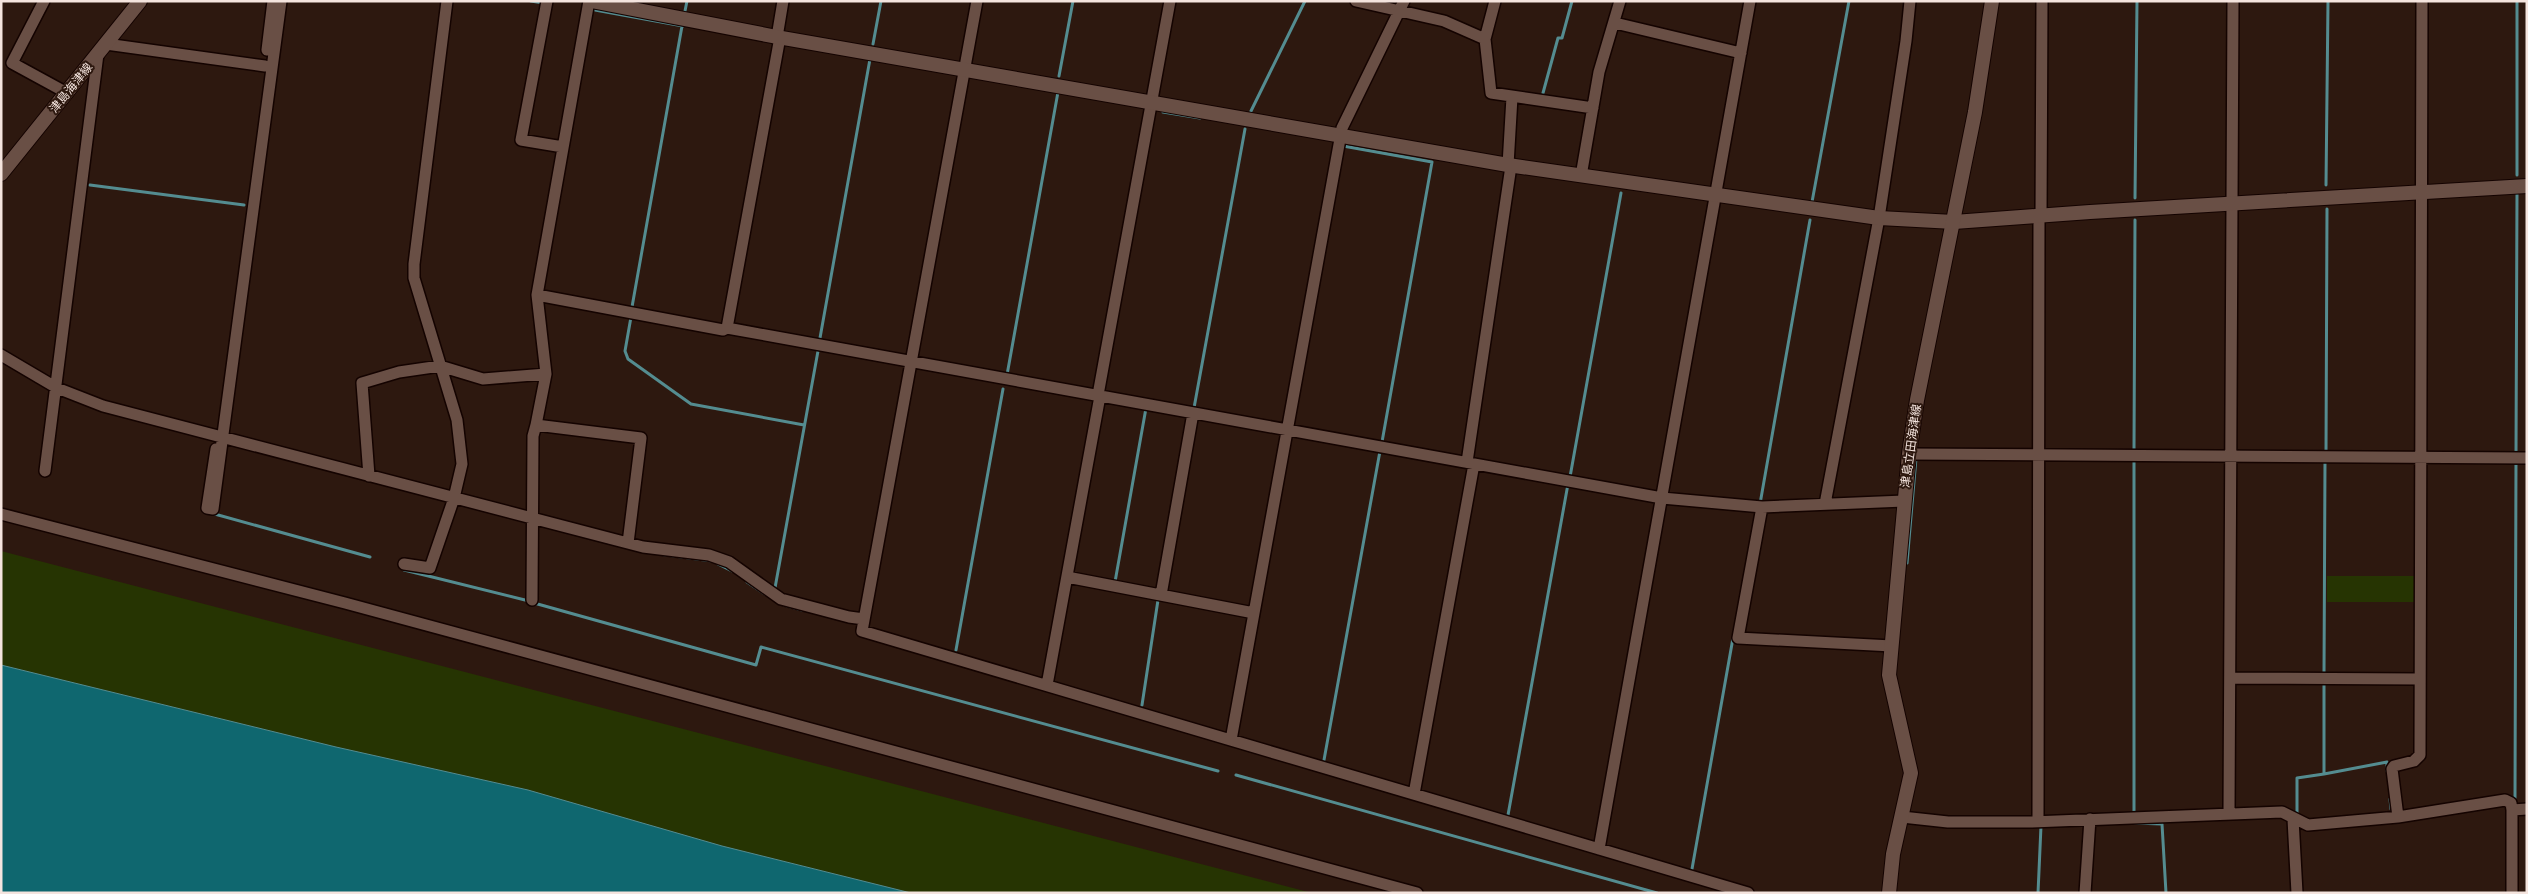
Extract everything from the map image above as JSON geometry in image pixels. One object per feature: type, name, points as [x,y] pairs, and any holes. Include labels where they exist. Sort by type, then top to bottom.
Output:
[{"type":"street","points":[[44,1],[12,63],[67,93]]},
{"type":"street","name":"津島海津線","points":[[1,174],[140,1]]},
{"type":"street","points":[[221,442],[273,1]]},
{"type":"street","points":[[210,508],[207,508],[216,449],[221,442],[281,1]]},
{"type":"street","points":[[404,564],[430,568],[454,498],[462,464],[457,420],[414,278],[414,264],[447,1]]},
{"type":"street","points":[[547,1],[521,140],[563,147]]},
{"type":"street","points":[[532,600],[533,436],[546,374],[537,295],[591,1],[778,37],[1151,101],[1510,166],[1717,197],[1879,218],[1954,222],[2232,203],[2527,186]]},
{"type":"street","points":[[727,328],[783,1]]},
{"type":"street","points":[[977,1],[862,630],[1748,893]]},
{"type":"street","points":[[1048,685],[1170,1]]},
{"type":"street","points":[[1356,1],[1402,6],[1485,39]]},
{"type":"street","points":[[1495,1],[1485,39],[1491,93],[1593,108]]},
{"type":"street","points":[[1581,176],[1599,72],[1620,1]]},
{"type":"street","points":[[1599,849],[1717,197],[1750,1]]},
{"type":"street","points":[[1825,504],[1879,218],[1906,41],[1910,1]]},
{"type":"street","name":"津島立田海津線","points":[[1890,893],[1893,854],[1911,773],[1889,675],[1909,454],[1917,400],[1975,112],[1992,1]]},
{"type":"street","points":[[2038,821],[2042,1]]},
{"type":"street","points":[[2229,814],[2233,1]]},
{"type":"street","points":[[2398,817],[2392,769],[2394,766],[2414,761],[2420,755],[2422,1]]},
{"type":"street","points":[[1231,740],[1340,135],[1402,6]]},
{"type":"street","points":[[1615,23],[1741,53]]},
{"type":"street","points":[[45,471],[102,49],[265,66]]},
{"type":"street","points":[[1414,794],[1471,463],[1510,166],[1512,97]]},
{"type":"street","points":[[537,295],[1662,498],[1762,507],[1904,501]]},
{"type":"street","points":[[1,355],[57,392],[221,442],[369,476],[533,521],[662,551],[709,555],[729,562],[781,599],[849,617],[864,619]]},
{"type":"street","points":[[369,476],[362,384],[399,372],[440,366],[482,379],[546,374]]},
{"type":"street","points":[[1161,595],[1194,413]]},
{"type":"street","points":[[536,425],[641,438],[628,543]]},
{"type":"street","points":[[1909,454],[2527,458]]},
{"type":"street","points":[[1762,507],[1738,638],[1892,646]]},
{"type":"street","points":[[1,514],[345,603],[1417,893]]},
{"type":"street","points":[[1067,577],[1254,613]]},
{"type":"street","points":[[2230,678],[2420,679]]},
{"type":"street","points":[[1902,818],[1948,822],[2038,821],[2282,812],[2308,825],[2398,817],[2506,800],[2510,803],[2512,810],[2512,893]]},
{"type":"street","points":[[2512,810],[2527,809]]},
{"type":"street","points":[[2085,893],[2090,819]]},
{"type":"street","points":[[2293,819],[2296,893]]},
{"type":"green space","points":[[1,551],[1312,893],[911,893],[722,846],[528,790],[336,747],[1,665]]},
{"type":"green space","points":[[2327,576],[2418,576],[2418,602],[2327,602]]},
{"type":"water","points":[[1,665],[336,747],[528,790],[722,846],[911,893],[1,893]]},
{"type":"waterway","points":[[531,1],[543,3]]},
{"type":"waterway","points":[[685,11],[687,1]]},
{"type":"waterway","points":[[873,44],[881,1]]},
{"type":"waterway","points":[[1059,76],[1073,1]]},
{"type":"waterway","points":[[1251,111],[1305,1]]},
{"type":"waterway","points":[[1543,93],[1558,38],[1562,38],[1572,1]]},
{"type":"waterway","points":[[1812,202],[1849,1]]},
{"type":"waterway","points":[[2135,198],[2137,1]]},
{"type":"waterway","points":[[2326,185],[2328,1]]},
{"type":"waterway","points":[[2517,1],[2517,175]]},
{"type":"waterway","points":[[595,10],[683,26]]},
{"type":"waterway","points":[[632,307],[682,26]]},
{"type":"waterway","points":[[820,338],[870,59]]},
{"type":"waterway","points":[[1007,375],[1058,92]]},
{"type":"waterway","points":[[1163,112],[1200,118]]},
{"type":"waterway","points":[[1194,408],[1245,129]]},
{"type":"waterway","points":[[1343,146],[1432,162],[1382,442]]},
{"type":"waterway","points":[[90,185],[244,205]]},
{"type":"waterway","points":[[1570,477],[1621,193]]},
{"type":"waterway","points":[[2516,453],[2517,194]]},
{"type":"waterway","points":[[2326,452],[2327,209]]},
{"type":"waterway","points":[[1760,504],[1810,220]]},
{"type":"waterway","points":[[2134,450],[2135,220]]},
{"type":"waterway","points":[[631,317],[625,351],[628,359],[691,404],[804,425]]},
{"type":"waterway","points":[[775,588],[818,351]]},
{"type":"waterway","points":[[956,650],[1003,389]]},
{"type":"waterway","points":[[1115,582],[1146,408]]},
{"type":"waterway","points":[[1324,760],[1380,451]]},
{"type":"waterway","points":[[1907,563],[1916,458],[1918,458]]},
{"type":"waterway","points":[[2134,459],[2134,813]]},
{"type":"waterway","points":[[2324,675],[2325,460]]},
{"type":"waterway","points":[[2515,798],[2516,461]]},
{"type":"waterway","points":[[1508,815],[1568,484]]},
{"type":"waterway","points":[[211,513],[370,557]]},
{"type":"waterway","points":[[659,554],[712,561]]},
{"type":"waterway","points":[[718,564],[732,571]]},
{"type":"waterway","points":[[404,570],[529,601]]},
{"type":"waterway","points":[[747,582],[765,594]]},
{"type":"waterway","points":[[1142,705],[1158,600]]},
{"type":"waterway","points":[[534,603],[756,665],[761,647],[1218,771]]},
{"type":"waterway","points":[[784,605],[802,610]]},
{"type":"waterway","points":[[1692,869],[1733,638]]},
{"type":"waterway","points":[[2297,813],[2297,778],[2324,774],[2324,682]]},
{"type":"waterway","points":[[2324,774],[2387,762],[2387,771]]},
{"type":"waterway","points":[[1236,775],[1657,893]]},
{"type":"waterway","points":[[2390,799],[2391,809]]},
{"type":"waterway","points":[[2134,823],[2162,824],[2166,893]]},
{"type":"waterway","points":[[2038,893],[2041,826]]}]
